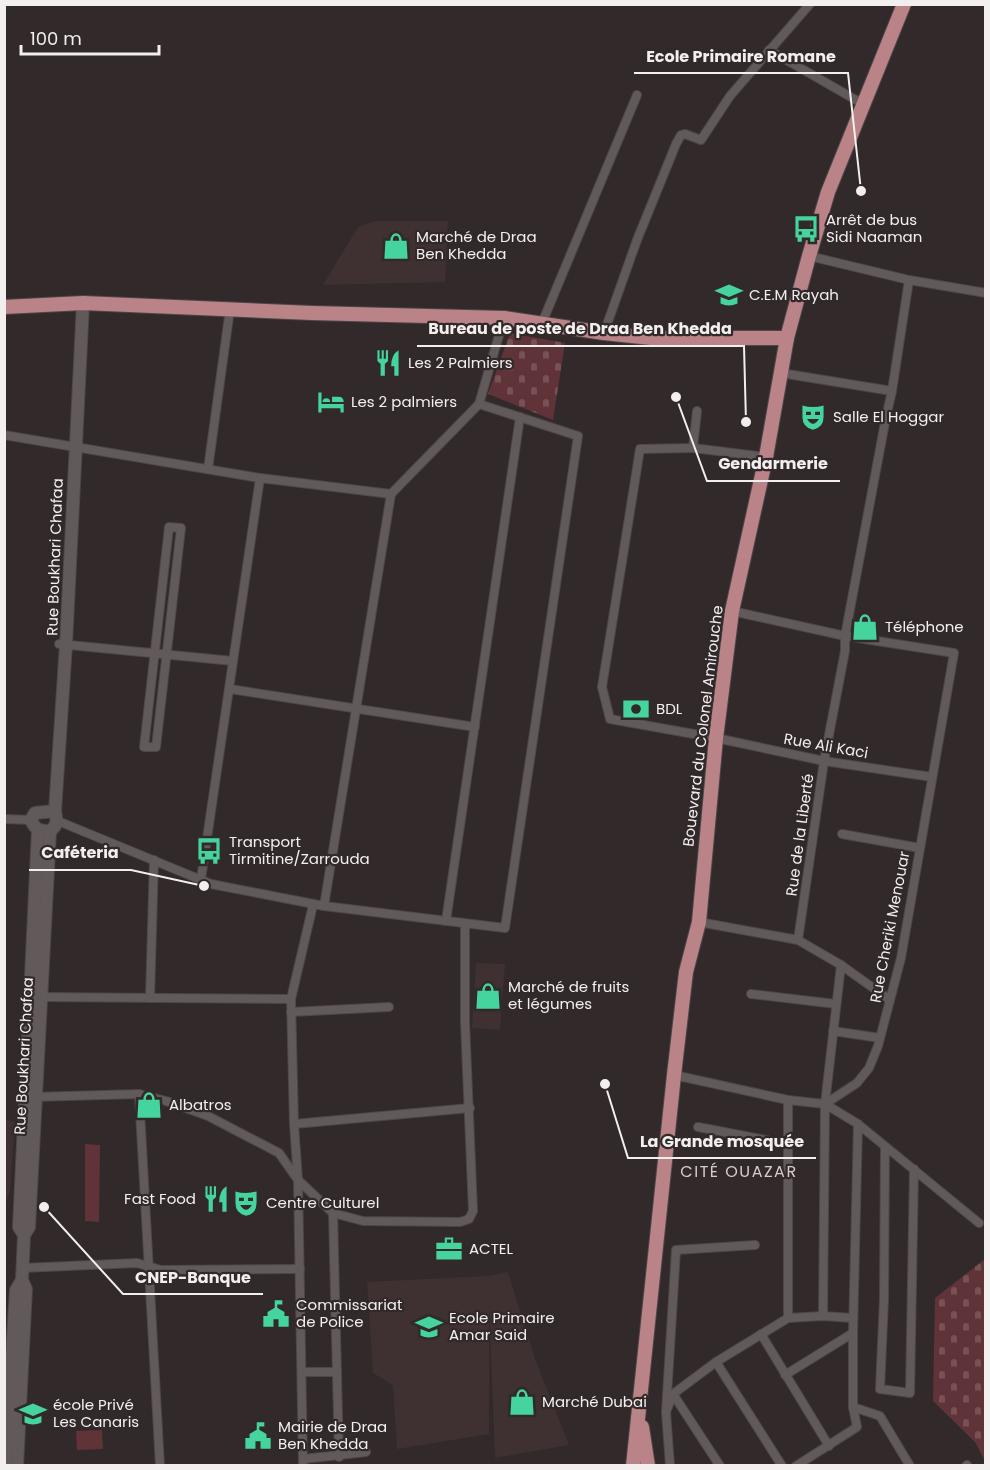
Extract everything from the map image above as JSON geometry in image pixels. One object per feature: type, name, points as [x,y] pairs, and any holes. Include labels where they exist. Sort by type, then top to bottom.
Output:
[{"type":"main road","name":"Bouevard du Colonel Amirouche","points":[[633,1466],[674,1075],[686,972],[699,922],[716,738],[732,611],[766,457],[787,338],[809,256],[828,192],[904,4]]},
{"type":"main road","points":[[4,307],[79,304],[504,318],[651,338],[787,338]]},
{"type":"main road","name":"Rue Boukhari Chafaa","points":[[54,814],[70,446],[79,304]]},
{"type":"main road","points":[[35,813],[54,814],[55,827],[40,827],[35,813]]},
{"type":"main road","name":"Rue Boukhari Chafaa","points":[[22,1274],[24,1235],[19,1227],[42,997],[40,827]]},
{"type":"main road","name":"Rue Boukhari Chafaa","points":[[31,1097],[40,827]]},
{"type":"main road","points":[[5,1466],[12,1375],[26,1289],[22,1274]]},
{"type":"main road","points":[[12,1375],[17,1466]]},
{"type":"main road","name":"Bouevard du Colonel Amirouche","points":[[639,1401],[648,1466]]},
{"type":"street","points":[[604,333],[638,240],[681,135],[685,134],[701,140],[730,96],[810,4]]},
{"type":"street","points":[[769,50],[863,104]]},
{"type":"street","points":[[542,323],[638,95]]},
{"type":"street","points":[[809,256],[909,279],[986,293]]},
{"type":"street","name":"Rue de la Liberté","points":[[798,940],[824,761],[845,651],[845,636],[892,392],[909,279]]},
{"type":"street","points":[[208,469],[230,309]]},
{"type":"street","points":[[324,906],[391,494],[478,404],[504,318]]},
{"type":"street","points":[[781,373],[892,392]]},
{"type":"street","points":[[54,814],[211,884],[313,905],[505,928],[578,436],[478,404]]},
{"type":"street","points":[[697,411],[693,448],[766,457]]},
{"type":"street","points":[[446,921],[520,417]]},
{"type":"street","points":[[4,435],[260,478],[391,494]]},
{"type":"street","name":"Rue Ali Kaci","points":[[693,448],[640,449],[602,687],[610,718],[824,761],[932,777]]},
{"type":"street","points":[[201,879],[260,478]]},
{"type":"street","points":[[169,527],[181,528],[156,747],[144,747],[154,653],[169,527]]},
{"type":"street","points":[[732,611],[845,636]]},
{"type":"street","name":"Rue Cheriki Menouar","points":[[825,1104],[857,1083],[869,1068],[880,1038],[901,958],[954,653],[845,636]]},
{"type":"street","points":[[63,644],[233,661]]},
{"type":"street","points":[[230,689],[475,727]]},
{"type":"street","points":[[4,819],[40,827]]},
{"type":"street","points":[[842,834],[920,848]]},
{"type":"street","points":[[150,998],[154,860]]},
{"type":"street","points":[[313,905],[291,999],[294,1124],[298,1180],[303,1462],[366,1452]]},
{"type":"street","points":[[699,922],[798,940],[841,965],[890,1000]]},
{"type":"street","points":[[31,1097],[139,1094],[208,1116],[279,1153],[298,1180],[333,1213],[363,1221],[460,1222],[469,1219],[473,1212],[465,1022],[465,924]]},
{"type":"street","points":[[823,1316],[825,1104],[841,965]]},
{"type":"street","points":[[751,994],[836,1004]]},
{"type":"street","points":[[42,997],[291,999]]},
{"type":"street","points":[[291,1012],[388,1007]]},
{"type":"street","points":[[833,1031],[880,1038]]},
{"type":"street","points":[[674,1075],[788,1100],[825,1104],[858,1124],[979,1223]]},
{"type":"street","points":[[139,1094],[160,1466]]},
{"type":"street","points":[[788,1100],[788,1318]]},
{"type":"street","points":[[294,1124],[470,1108]]},
{"type":"street","points":[[796,1466],[857,1427],[854,1407],[853,1318],[858,1124]]},
{"type":"street","points":[[699,1127],[787,1143]]},
{"type":"street","points":[[885,1148],[884,1299],[880,1389],[910,1393],[914,1169]]},
{"type":"street","points":[[333,1213],[339,1457]]},
{"type":"street","points":[[670,1466],[666,1412],[676,1250],[755,1245]]},
{"type":"street","points":[[22,1274],[137,1263],[161,1270],[300,1269]]},
{"type":"street","points":[[666,1412],[673,1394],[716,1362],[788,1318],[823,1316],[853,1318]]},
{"type":"street","points":[[784,1376],[853,1333]]},
{"type":"street","points":[[761,1334],[784,1376],[829,1446]]},
{"type":"street","points":[[716,1362],[782,1466]]},
{"type":"street","points":[[302,1372],[337,1372]]},
{"type":"street","points":[[673,1394],[720,1466]]},
{"type":"street","points":[[854,1407],[879,1416],[910,1466]]},
{"type":"shaded area","name":"Marché de Draa Ben Khedda","points":[[375,221],[448,221],[445,282],[323,285],[358,227]]},
{"type":"shaded area","name":"Marché de fruits et légumes","points":[[476,963],[505,964],[500,1030],[472,1028]]},
{"type":"shaded area","points":[[5,1120],[15,1121],[10,1192],[5,1202]]},
{"type":"shaded area","name":"Ecole Primaire Amar Said","points":[[508,1272],[535,1359],[569,1445],[495,1458],[489,1302],[489,1434],[397,1449],[393,1385],[373,1373],[367,1282],[488,1276]]},
{"type":"green space","points":[[510,333],[565,343],[553,420],[488,394]]},
{"type":"green space","points":[[85,1144],[100,1145],[99,1222],[85,1221]]},
{"type":"green space","points":[[985,1259],[985,1461],[975,1442],[933,1401],[935,1298]]},
{"type":"green space","points":[[102,1430],[103,1449],[77,1450],[76,1431]]},
{"type":"place","name":"Ecole Primaire Romane","points":[[861,191]]},
{"type":"place","name":"Arrêt de bus Sidi Naaman","points":[[806,229]]},
{"type":"place","name":"Marché de Draa Ben Khedda","points":[[396,246]]},
{"type":"place","name":"C.E.M Rayah","points":[[729,295]]},
{"type":"place","name":"Les 2 Palmiers","points":[[388,363]]},
{"type":"place","name":"Gendarmerie","points":[[676,397]]},
{"type":"place","name":"Les 2 palmiers","points":[[331,402]]},
{"type":"place","name":"Salle El Hoggar","points":[[813,417]]},
{"type":"place","name":"Bureau de poste de Draa Ben Khedda","points":[[746,422]]},
{"type":"place","name":"Téléphone","points":[[865,627]]},
{"type":"place","name":"BDL","points":[[636,709]]},
{"type":"place","name":"Transport Tirmitine/Zarrouda","points":[[209,851]]},
{"type":"place","name":"Caféteria","points":[[204,886]]},
{"type":"place","name":"Marché de fruits et légumes","points":[[488,996]]},
{"type":"place","name":"La Grande mosquée","points":[[605,1084]]},
{"type":"place","name":"Albatros","points":[[149,1105]]},
{"type":"place","name":"Fast Food","points":[[216,1199]]},
{"type":"place","name":"Centre Culturel","points":[[246,1203]]},
{"type":"place","name":"CNEP-Banque","points":[[44,1207]]},
{"type":"place","name":"ACTEL","points":[[449,1249]]},
{"type":"place","name":"Commissariat de Police","points":[[276,1314]]},
{"type":"place","name":"Ecole Primaire Amar Said","points":[[429,1327]]},
{"type":"place","name":"Marché Dubai","points":[[522,1402]]},
{"type":"place","name":"école Privé Les Canaris","points":[[33,1414]]},
{"type":"place","name":"Mairie de Draa Ben Khedda","points":[[258,1436]]},
{"type":"district","name":"CITÉ OUAZAR","points":[[739,1171]]}]
